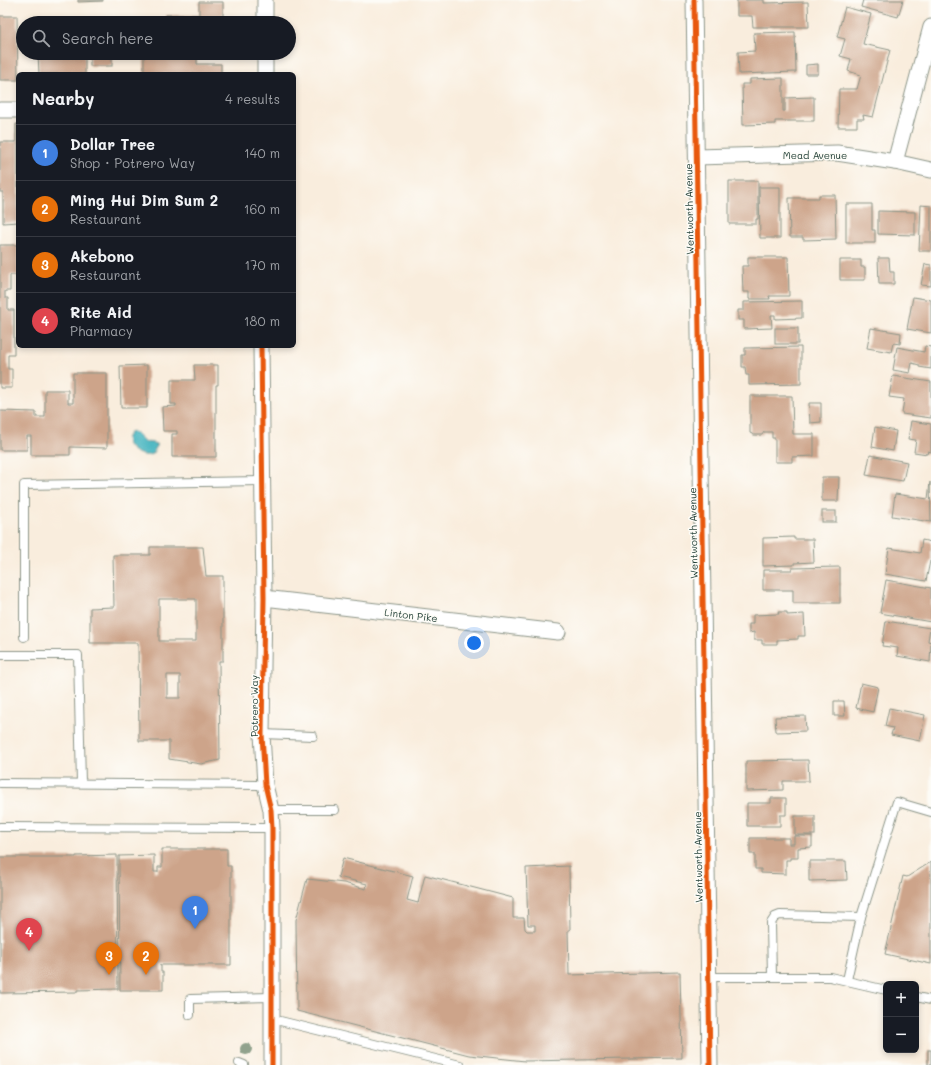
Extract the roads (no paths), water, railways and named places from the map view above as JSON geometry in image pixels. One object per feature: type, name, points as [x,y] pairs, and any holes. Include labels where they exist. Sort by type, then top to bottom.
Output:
[{"type":"street","points":[[265,0],[265,16]]},
{"type":"street","name":"Wentworth Avenue","points":[[694,0],[710,1065]]},
{"type":"street","points":[[895,162],[931,27]]},
{"type":"street","points":[[265,60],[265,72]]},
{"type":"street","points":[[0,110],[16,110]]},
{"type":"street","name":"Mead Avenue","points":[[697,157],[837,153],[895,162],[931,170]]},
{"type":"street","name":"Potrero Way","points":[[261,348],[264,598],[262,734],[265,785],[271,810],[272,828],[272,1065]]},
{"type":"street","name":"Linton Pike","points":[[264,598],[558,632]]},
{"type":"lane","points":[[24,637],[24,484],[262,481]]},
{"type":"lane","points":[[0,655],[78,655],[81,783]]},
{"type":"lane","points":[[262,734],[313,736]]},
{"type":"lane","points":[[0,783],[265,785]]},
{"type":"lane","points":[[846,980],[862,917],[897,802],[931,812]]},
{"type":"lane","points":[[271,810],[335,810]]},
{"type":"lane","points":[[0,827],[272,828]]},
{"type":"lane","points":[[772,977],[771,923],[775,917],[780,915],[862,917]]},
{"type":"lane","points":[[708,977],[830,977],[883,989]]},
{"type":"lane","points":[[190,1015],[190,999],[272,997]]},
{"type":"lane","points":[[919,998],[931,1000]]},
{"type":"lane","points":[[272,1019],[460,1065]]},
{"type":"water","points":[[131,432],[136,433],[145,442],[156,444],[157,446],[152,454],[141,454],[131,449],[128,445],[127,436]]},
{"type":"place","name":"Dollar Tree","points":[[195,929]]},
{"type":"place","name":"Rite Aid","points":[[29,951]]},
{"type":"place","name":"Akebono","points":[[109,975]]},
{"type":"place","name":"Ming Hui Dim Sum 2","points":[[146,975]]}]
